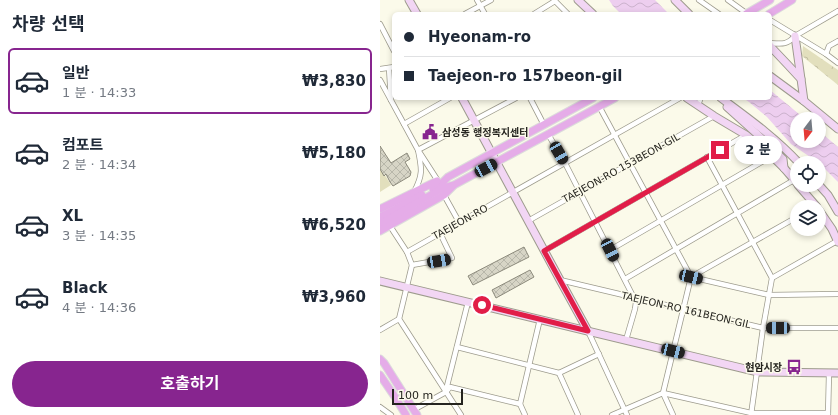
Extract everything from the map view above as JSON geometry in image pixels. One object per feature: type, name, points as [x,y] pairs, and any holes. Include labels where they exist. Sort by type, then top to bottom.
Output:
[{"type":"main road","points":[[409,0],[416,12]]},
{"type":"main road","points":[[578,0],[591,12]]},
{"type":"main road","points":[[675,0],[687,12]]},
{"type":"main road","points":[[749,12],[770,0]]},
{"type":"main road","points":[[772,12],[792,0]]},
{"type":"main road","points":[[795,36],[804,101]]},
{"type":"main road","points":[[772,48],[801,79]]},
{"type":"main road","points":[[772,77],[838,129]]},
{"type":"main road","points":[[463,100],[588,331]]},
{"type":"main road","points":[[380,209],[448,177],[589,100]]},
{"type":"main road","points":[[380,224],[443,188],[454,185],[611,100]]},
{"type":"main road","points":[[718,100],[783,159],[784,168]]},
{"type":"main road","points":[[724,100],[793,156]]},
{"type":"main road","points":[[698,102],[714,116],[746,135],[772,156],[790,175]]},
{"type":"main road","points":[[380,218],[440,185],[448,177]]},
{"type":"main road","points":[[380,231],[444,195],[454,185]]},
{"type":"main road","points":[[804,192],[811,200]]},
{"type":"main road","points":[[825,192],[838,212]]},
{"type":"main road","points":[[826,220],[838,242]]},
{"type":"main road","points":[[380,281],[758,372],[838,373]]},
{"type":"main road","points":[[380,359],[415,412]]},
{"type":"main road","points":[[380,375],[406,415]]},
{"type":"street","points":[[477,0],[483,12]]},
{"type":"street","points":[[469,12],[491,0]]},
{"type":"street","points":[[699,0],[715,12]]},
{"type":"street","points":[[728,0],[743,12]]},
{"type":"street","points":[[537,12],[555,1],[566,12]]},
{"type":"street","points":[[772,43],[780,44],[790,41],[795,36],[838,11]]},
{"type":"street","points":[[772,21],[838,63]]},
{"type":"street","points":[[380,24],[392,47]]},
{"type":"street","points":[[826,54],[829,46],[838,41]]},
{"type":"street","points":[[380,69],[391,68],[391,102]]},
{"type":"street","points":[[380,80],[418,150],[438,181]]},
{"type":"street","points":[[404,124],[446,100]]},
{"type":"street","points":[[418,150],[512,100]]},
{"type":"street","points":[[531,100],[544,125]]},
{"type":"street","name":"TAEJEON-RO","points":[[407,252],[676,100]]},
{"type":"street","points":[[599,106],[691,277],[682,309],[663,393],[673,415]]},
{"type":"street","name":"TAEJEON-RO 153BEON-GIL","points":[[528,221],[714,116]]},
{"type":"street","points":[[548,134],[565,163],[636,302],[626,340]]},
{"type":"street","points":[[544,251],[746,135]]},
{"type":"street","points":[[413,194],[421,175],[418,150]]},
{"type":"street","points":[[610,250],[772,156]]},
{"type":"street","points":[[707,157],[772,278],[763,328],[751,414]]},
{"type":"street","points":[[625,279],[737,214],[790,187]]},
{"type":"street","points":[[444,195],[459,222]]},
{"type":"street","points":[[691,277],[790,221]]},
{"type":"street","points":[[390,226],[407,252],[412,265],[399,319],[461,415]]},
{"type":"street","points":[[412,265],[452,258],[440,233]]},
{"type":"street","points":[[772,278],[838,242]]},
{"type":"street","points":[[691,277],[769,295],[838,294]]},
{"type":"street","name":"TAEJEON-RO 161BEON-GIL","points":[[560,280],[763,328],[838,328]]},
{"type":"street","points":[[446,392],[468,302]]},
{"type":"street","points":[[380,330],[399,319]]},
{"type":"street","points":[[525,415],[520,404],[540,319]]},
{"type":"street","points":[[588,331],[627,415]]},
{"type":"street","points":[[457,347],[559,373],[599,354]]},
{"type":"street","points":[[559,373],[578,415]]},
{"type":"street","points":[[612,415],[663,393],[751,414],[828,414],[829,373]]},
{"type":"street","points":[[415,412],[446,392],[450,387],[520,404]]},
{"type":"street","points":[[380,406],[391,415]]},
{"type":"green space","points":[[803,46],[838,70],[838,85],[802,56]]},
{"type":"green space","points":[[380,167],[391,185],[380,192]]},
{"type":"water","points":[[609,0],[655,0],[667,12],[619,12]]},
{"type":"water","points":[[772,92],[797,112],[790,112],[790,143],[767,117],[746,100],[772,100]]},
{"type":"water","points":[[826,137],[838,147],[838,182],[826,170],[826,156],[809,156],[797,148],[826,148]]},
{"type":"building","points":[[380,146],[391,163],[407,153],[410,159],[405,162],[411,172],[410,176],[393,186],[386,174],[384,176],[380,169]]},
{"type":"building","points":[[524,247],[529,257],[473,285],[468,276]]},
{"type":"building","points":[[530,270],[534,277],[496,298],[492,290]]},
{"type":"place","name":"삼성동 행정복지센터","points":[[430,132]]},
{"type":"place","name":"현암시장","points":[[794,367]]},
{"type":"route","points":[[482,305],[588,331],[544,251],[720,150]]}]
